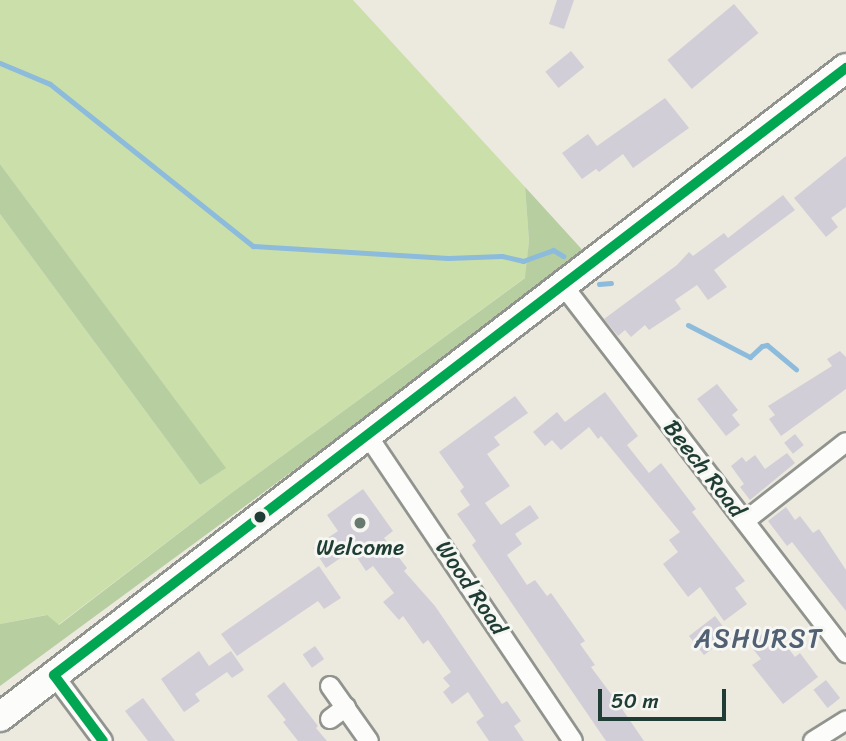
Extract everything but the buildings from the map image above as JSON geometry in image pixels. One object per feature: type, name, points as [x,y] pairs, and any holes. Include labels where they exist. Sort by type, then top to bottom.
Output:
[{"type":"main road","points":[[0,717],[846,68]]},
{"type":"street","name":"Beech Road","points":[[562,285],[846,653]]},
{"type":"street","name":"Wood Road","points":[[368,436],[573,741]]},
{"type":"street","points":[[745,521],[846,442]]},
{"type":"street","points":[[54,675],[103,741]]},
{"type":"street","points":[[330,685],[369,741]]},
{"type":"street","points":[[330,719],[346,708]]},
{"type":"street","points":[[813,741],[846,720]]},
{"type":"green space","points":[[0,0],[353,0],[525,187],[529,241],[526,277],[230,494],[58,625],[46,615],[0,624],[0,214],[200,485],[225,468],[0,164]]},
{"type":"green space","points":[[0,164],[226,468],[200,485],[0,214]]},
{"type":"green space","points":[[525,187],[587,255],[0,686],[0,624],[47,615],[59,625],[230,494],[525,278],[529,241]]},
{"type":"waterway","points":[[0,63],[50,84],[253,246],[448,258],[502,256],[523,261],[553,250],[563,256]]},
{"type":"waterway","points":[[599,284],[611,283]]},
{"type":"waterway","points":[[688,325],[750,357],[767,345],[796,369]]},
{"type":"transit line","points":[[103,741],[54,675],[846,68]]},
{"type":"place","name":"Welcome","points":[[360,523]]},
{"type":"district","name":"ASHURST","points":[[759,639]]}]
